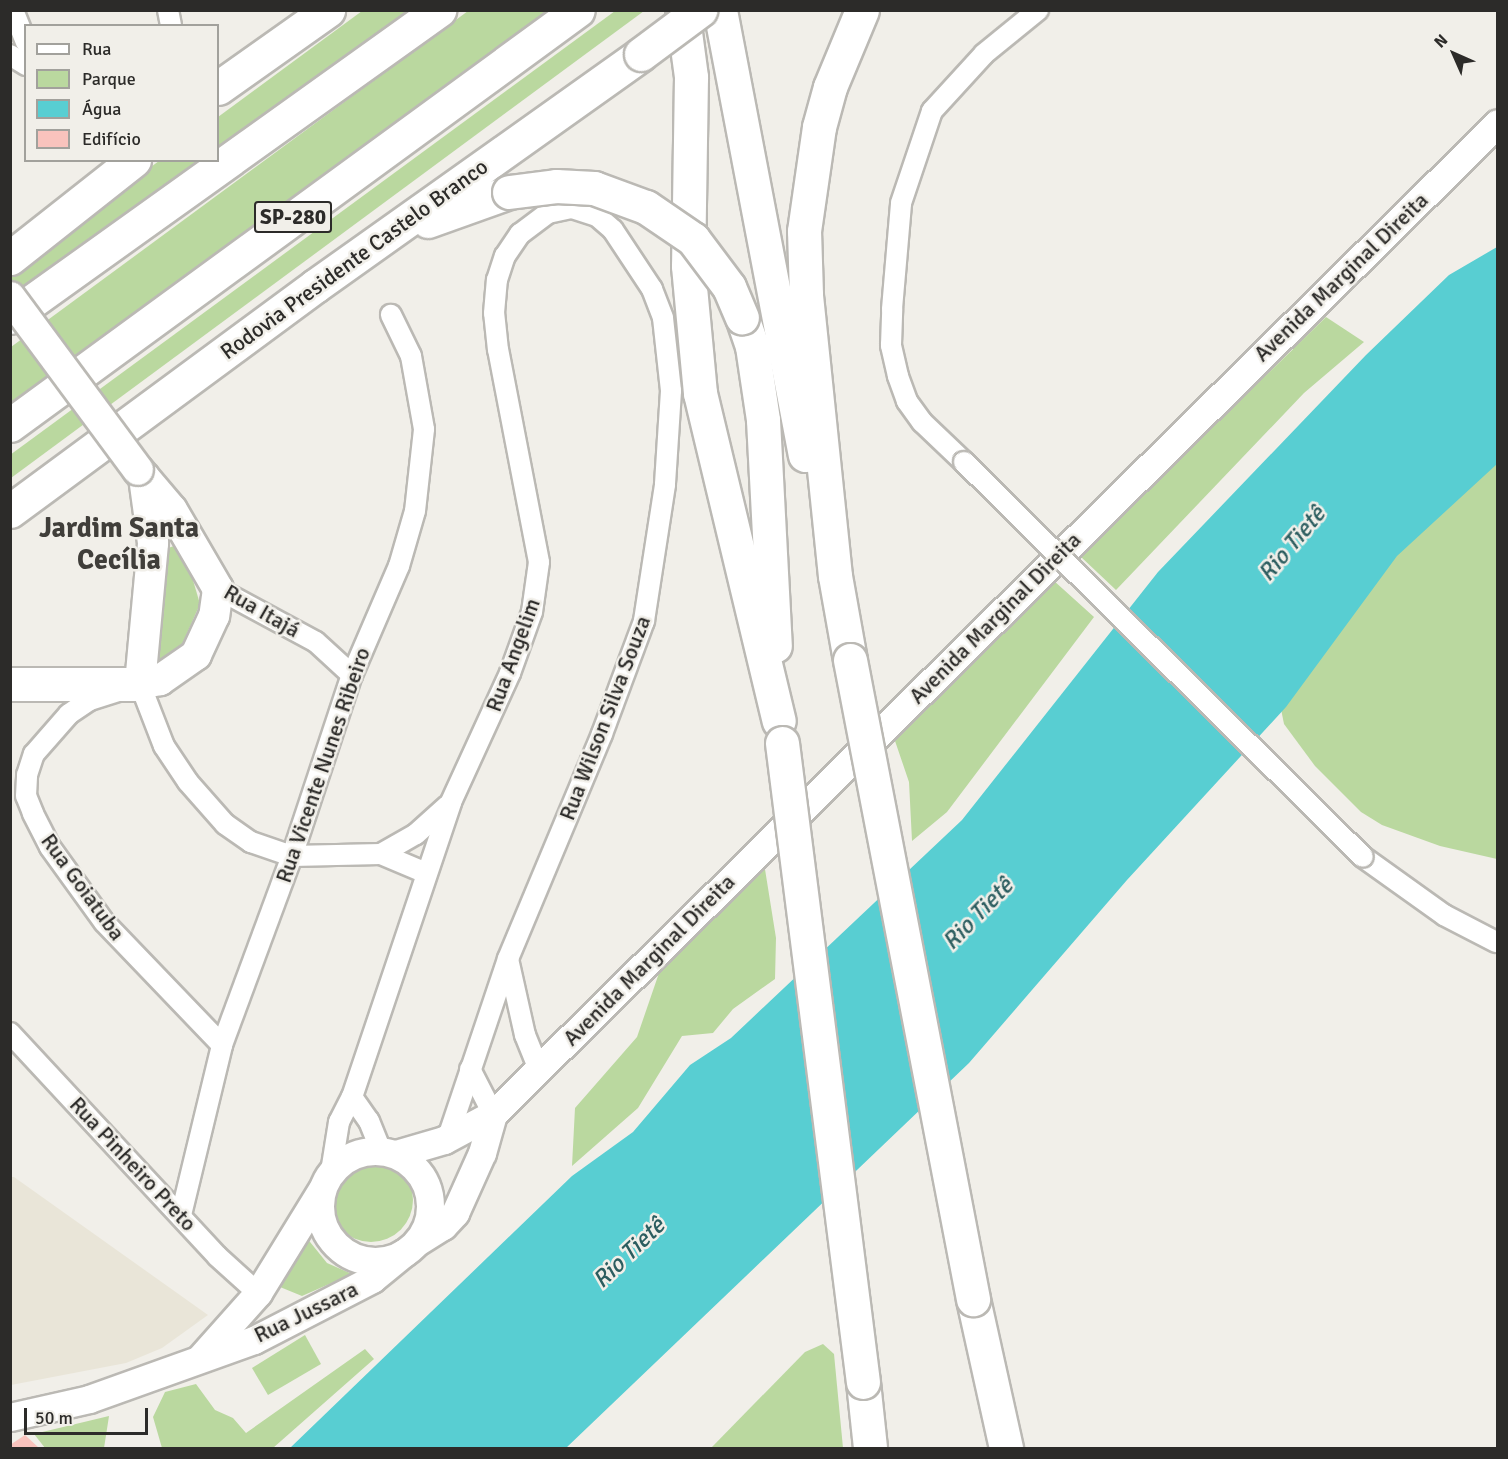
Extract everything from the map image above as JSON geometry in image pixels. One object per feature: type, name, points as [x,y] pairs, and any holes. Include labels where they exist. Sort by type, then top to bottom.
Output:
[{"type":"highway","points":[[219,87],[328,10]]},
{"type":"highway","points":[[10,317],[439,10]]},
{"type":"highway","name":"SP-280","points":[[10,425],[578,10]]},
{"type":"highway","points":[[682,10],[691,77],[688,266],[700,393],[781,732]]},
{"type":"highway","name":"Rodovia Presidente Castelo Branco","points":[[10,511],[315,286],[700,10]]},
{"type":"highway","points":[[720,10],[791,398],[836,587],[972,1299],[1006,1449]]},
{"type":"highway","points":[[836,587],[806,294],[804,231],[819,127],[834,78],[862,10]]},
{"type":"highway","points":[[219,93],[272,51]]},
{"type":"highway","points":[[10,230],[109,162]]},
{"type":"highway","points":[[10,258],[131,162]]},
{"type":"highway","points":[[315,286],[418,226],[509,192],[556,186],[594,188],[646,207],[699,246],[729,287],[752,346],[763,420],[781,732],[870,1449]]},
{"type":"highway","points":[[10,684],[140,684]]},
{"type":"main road","name":"Avenida Marginal Direita","points":[[388,1152],[422,1149],[493,1114],[1497,123]]},
{"type":"main road","name":"Rua Itajá","points":[[10,297],[186,531],[218,588]]},
{"type":"main road","points":[[141,473],[153,543],[140,684],[160,680],[196,655],[214,616],[218,588]]},
{"type":"main road","points":[[153,543],[169,534],[186,531]]},
{"type":"main road","points":[[410,1248],[425,1229],[429,1194],[422,1177],[388,1152],[353,1155],[326,1181],[320,1209],[324,1227],[334,1243],[349,1255],[368,1261],[387,1260],[410,1248],[438,1230],[455,1213],[482,1153],[493,1114]]},
{"type":"main road","name":"Rua Jussara","points":[[201,1358],[258,1293],[326,1181]]},
{"type":"main road","name":"Rua Jussara","points":[[10,1417],[89,1399],[254,1340],[298,1315],[372,1279],[410,1248]]},
{"type":"main road","points":[[258,1293],[270,1304],[298,1315]]},
{"type":"street","points":[[13,10],[24,38]]},
{"type":"street","points":[[1038,10],[984,54],[932,111],[902,203],[892,309],[891,345],[907,401],[922,422],[1363,857],[1444,915],[1496,942]]},
{"type":"street","points":[[10,55],[24,64]]},
{"type":"street","name":"Rua Angelim","points":[[326,1181],[339,1122],[352,1097],[451,802],[510,673],[537,588],[534,524],[498,350],[494,313],[497,280],[505,256],[520,234],[548,213],[572,208],[597,216],[613,230]]},
{"type":"street","name":"Rua Wilson Silva Souza","points":[[448,1137],[508,959],[602,734],[644,621],[650,592],[671,434],[670,354],[652,289],[613,230]]},
{"type":"street","name":"Rua Vicente Nunes Ribeiro","points":[[181,1215],[222,1045],[292,856],[352,675],[399,566],[415,511],[424,429],[411,356],[391,315]]},
{"type":"street","name":"Rua Itajá","points":[[218,588],[316,642],[352,675]]},
{"type":"street","points":[[140,684],[164,746],[188,782],[225,824],[251,842],[292,856],[381,854],[426,873]]},
{"type":"street","name":"Rua Goiatuba","points":[[140,684],[90,700],[69,714],[34,754],[27,775],[26,796],[50,847],[104,922],[222,1045]]},
{"type":"street","points":[[381,854],[416,834],[451,802]]},
{"type":"street","points":[[251,842],[278,838],[302,825],[324,854]]},
{"type":"street","points":[[508,959],[525,1035],[539,1070]]},
{"type":"street","name":"Rua Pinheiro Preto","points":[[10,1033],[217,1256],[258,1293]]},
{"type":"street","points":[[470,1069],[493,1114]]},
{"type":"street","points":[[352,1097],[388,1152]]},
{"type":"shaded area","points":[[11,1177],[208,1315],[162,1348],[126,1363],[11,1385]]},
{"type":"green space","points":[[362,11],[409,11],[219,150],[219,116]]},
{"type":"green space","points":[[468,11],[553,11],[11,406],[11,347]]},
{"type":"green space","points":[[615,11],[644,11],[11,478],[10,455]]},
{"type":"green space","points":[[158,162],[203,162],[11,302],[10,270]]},
{"type":"green space","points":[[1326,317],[1364,342],[1304,393],[1116,590],[1080,556]]},
{"type":"green space","points":[[1497,454],[1497,859],[1440,846],[1382,825],[1361,812],[1315,766],[1284,724],[1281,709],[1342,604]]},
{"type":"green space","points":[[174,546],[185,553],[200,604],[181,647],[165,660],[153,664],[165,549]]},
{"type":"green space","points":[[1053,580],[1094,617],[947,812],[912,841],[909,782],[894,738]]},
{"type":"green space","points":[[764,863],[776,938],[775,979],[733,1009],[713,1033],[682,1036],[638,1108],[572,1166],[575,1108],[637,1037],[659,973]]},
{"type":"green space","points":[[371,1158],[387,1161],[401,1170],[410,1184],[413,1200],[410,1216],[401,1230],[387,1239],[371,1242],[355,1239],[341,1230],[332,1216],[329,1200],[332,1184],[341,1170],[355,1161]]},
{"type":"green space","points":[[302,1232],[327,1263],[352,1274],[302,1296],[280,1287],[281,1268]]},
{"type":"green space","points":[[305,1335],[321,1364],[268,1395],[252,1368]]},
{"type":"green space","points":[[823,1344],[834,1354],[843,1448],[711,1448],[805,1352]]},
{"type":"green space","points":[[365,1349],[374,1359],[273,1448],[162,1448],[153,1417],[165,1392],[196,1384],[215,1410],[233,1418],[246,1433]]},
{"type":"green space","points":[[109,1416],[104,1448],[45,1448],[34,1434]]},
{"type":"water","name":"Rio Tietê","points":[[1497,247],[1497,464],[1397,556],[1286,707],[1127,880],[969,1063],[566,1448],[290,1448],[572,1176],[633,1132],[690,1065],[731,1038],[962,820],[1158,572],[1366,355],[1449,275]]},
{"type":"building","points":[[25,1435],[39,1448],[10,1448],[10,1445]]},
{"type":"district","name":"Jardim Santa Cecília","points":[[119,544]]}]
